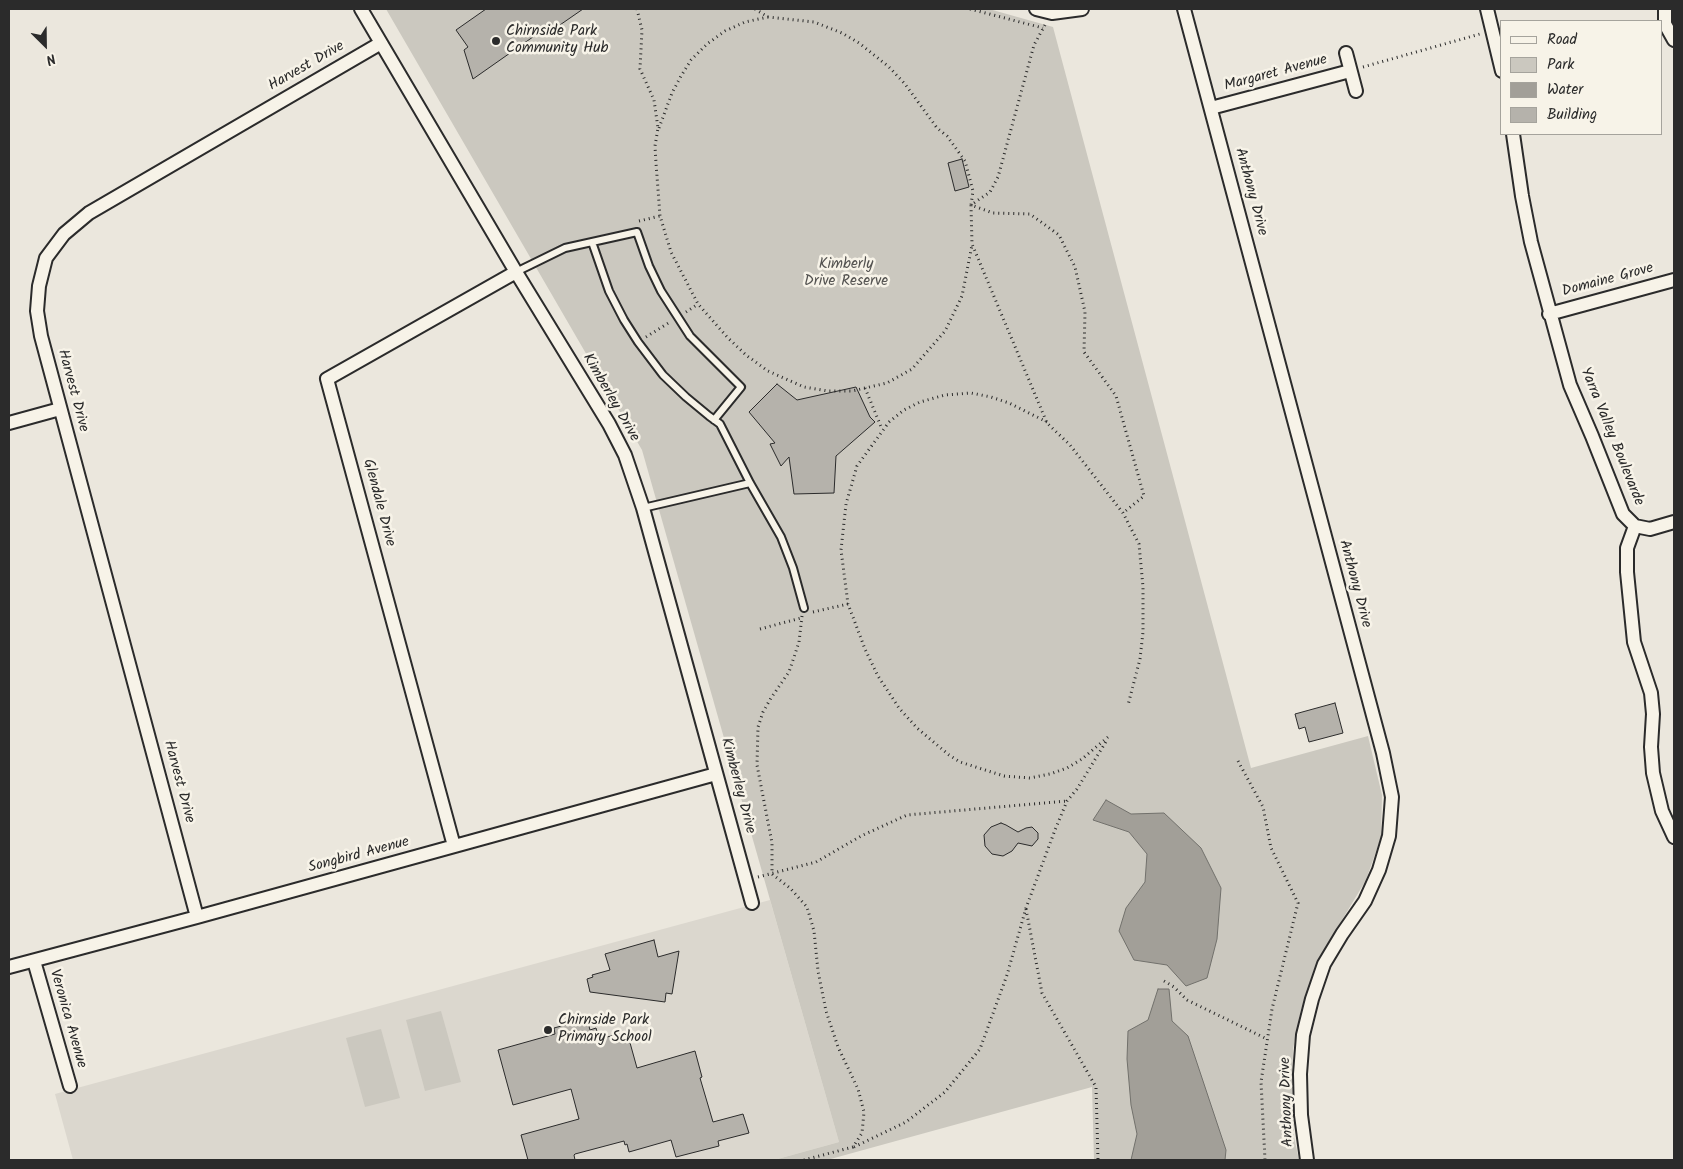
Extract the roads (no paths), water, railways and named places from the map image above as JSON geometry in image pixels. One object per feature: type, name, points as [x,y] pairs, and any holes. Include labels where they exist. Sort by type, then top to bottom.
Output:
[{"type":"street","name":"Kimberley Drive","points":[[361,9],[516,272],[609,424],[624,455],[643,508],[752,903]]},
{"type":"street","points":[[1036,9],[1052,13],[1082,9]]},
{"type":"street","name":"Anthony Drive","points":[[1184,9],[1383,753],[1392,797],[1389,836],[1379,870],[1365,901],[1324,964],[1307,1017],[1303,1035],[1300,1074],[1301,1115],[1307,1160]]},
{"type":"street","points":[[1488,9],[1500,63]]},
{"type":"street","points":[[1665,9],[1663,24],[1674,40]]},
{"type":"street","name":"Harvest Drive","points":[[197,917],[41,336],[37,311],[39,286],[46,258],[64,234],[89,213],[381,43]]},
{"type":"street","name":"Margaret Avenue","points":[[1346,53],[1356,91]]},
{"type":"street","name":"Margaret Avenue","points":[[1211,108],[1350,70]]},
{"type":"street","name":"Yarra Valley Boulevarde","points":[[1513,135],[1531,242],[1549,314],[1570,385],[1623,514],[1635,526],[1627,548],[1627,572],[1634,642],[1651,693],[1653,773],[1662,811],[1674,837]]},
{"type":"street","name":"Glendale Drive","points":[[454,846],[327,379],[516,272]]},
{"type":"street","name":"Domaine Grove","points":[[1549,314],[1674,280]]},
{"type":"street","points":[[9,423],[60,410]]},
{"type":"street","points":[[1635,526],[1650,529],[1674,522]]},
{"type":"street","name":"Songbird Avenue","points":[[9,966],[197,917],[716,774]]},
{"type":"street","name":"Veronica Avenue","points":[[34,961],[70,1086]]},
{"type":"lane","points":[[516,272],[565,248],[637,232],[649,266],[661,291],[690,336],[741,387],[714,420]]},
{"type":"lane","points":[[592,242],[609,291],[638,342],[663,375],[686,397],[720,424],[780,537],[793,568],[803,614]]},
{"type":"lane","points":[[643,508],[750,483]]},
{"type":"water","points":[[1106,800],[1131,814],[1164,813],[1201,848],[1221,888],[1217,939],[1207,978],[1186,986],[1167,965],[1134,960],[1119,931],[1126,908],[1145,882],[1147,854],[1129,832],[1093,820]]},
{"type":"water","points":[[1158,989],[1169,989],[1172,1021],[1188,1036],[1226,1150],[1225,1160],[1131,1160],[1137,1134],[1131,1105],[1127,1059],[1128,1031],[1148,1020]]},
{"type":"place","name":"Chirnside Park Community Hub","points":[[496,41]]},
{"type":"place","name":"Chirnside Park Primary School","points":[[548,1030]]},
{"type":"park label","name":"Kimberly Drive Reserve","points":[[846,274]]}]
